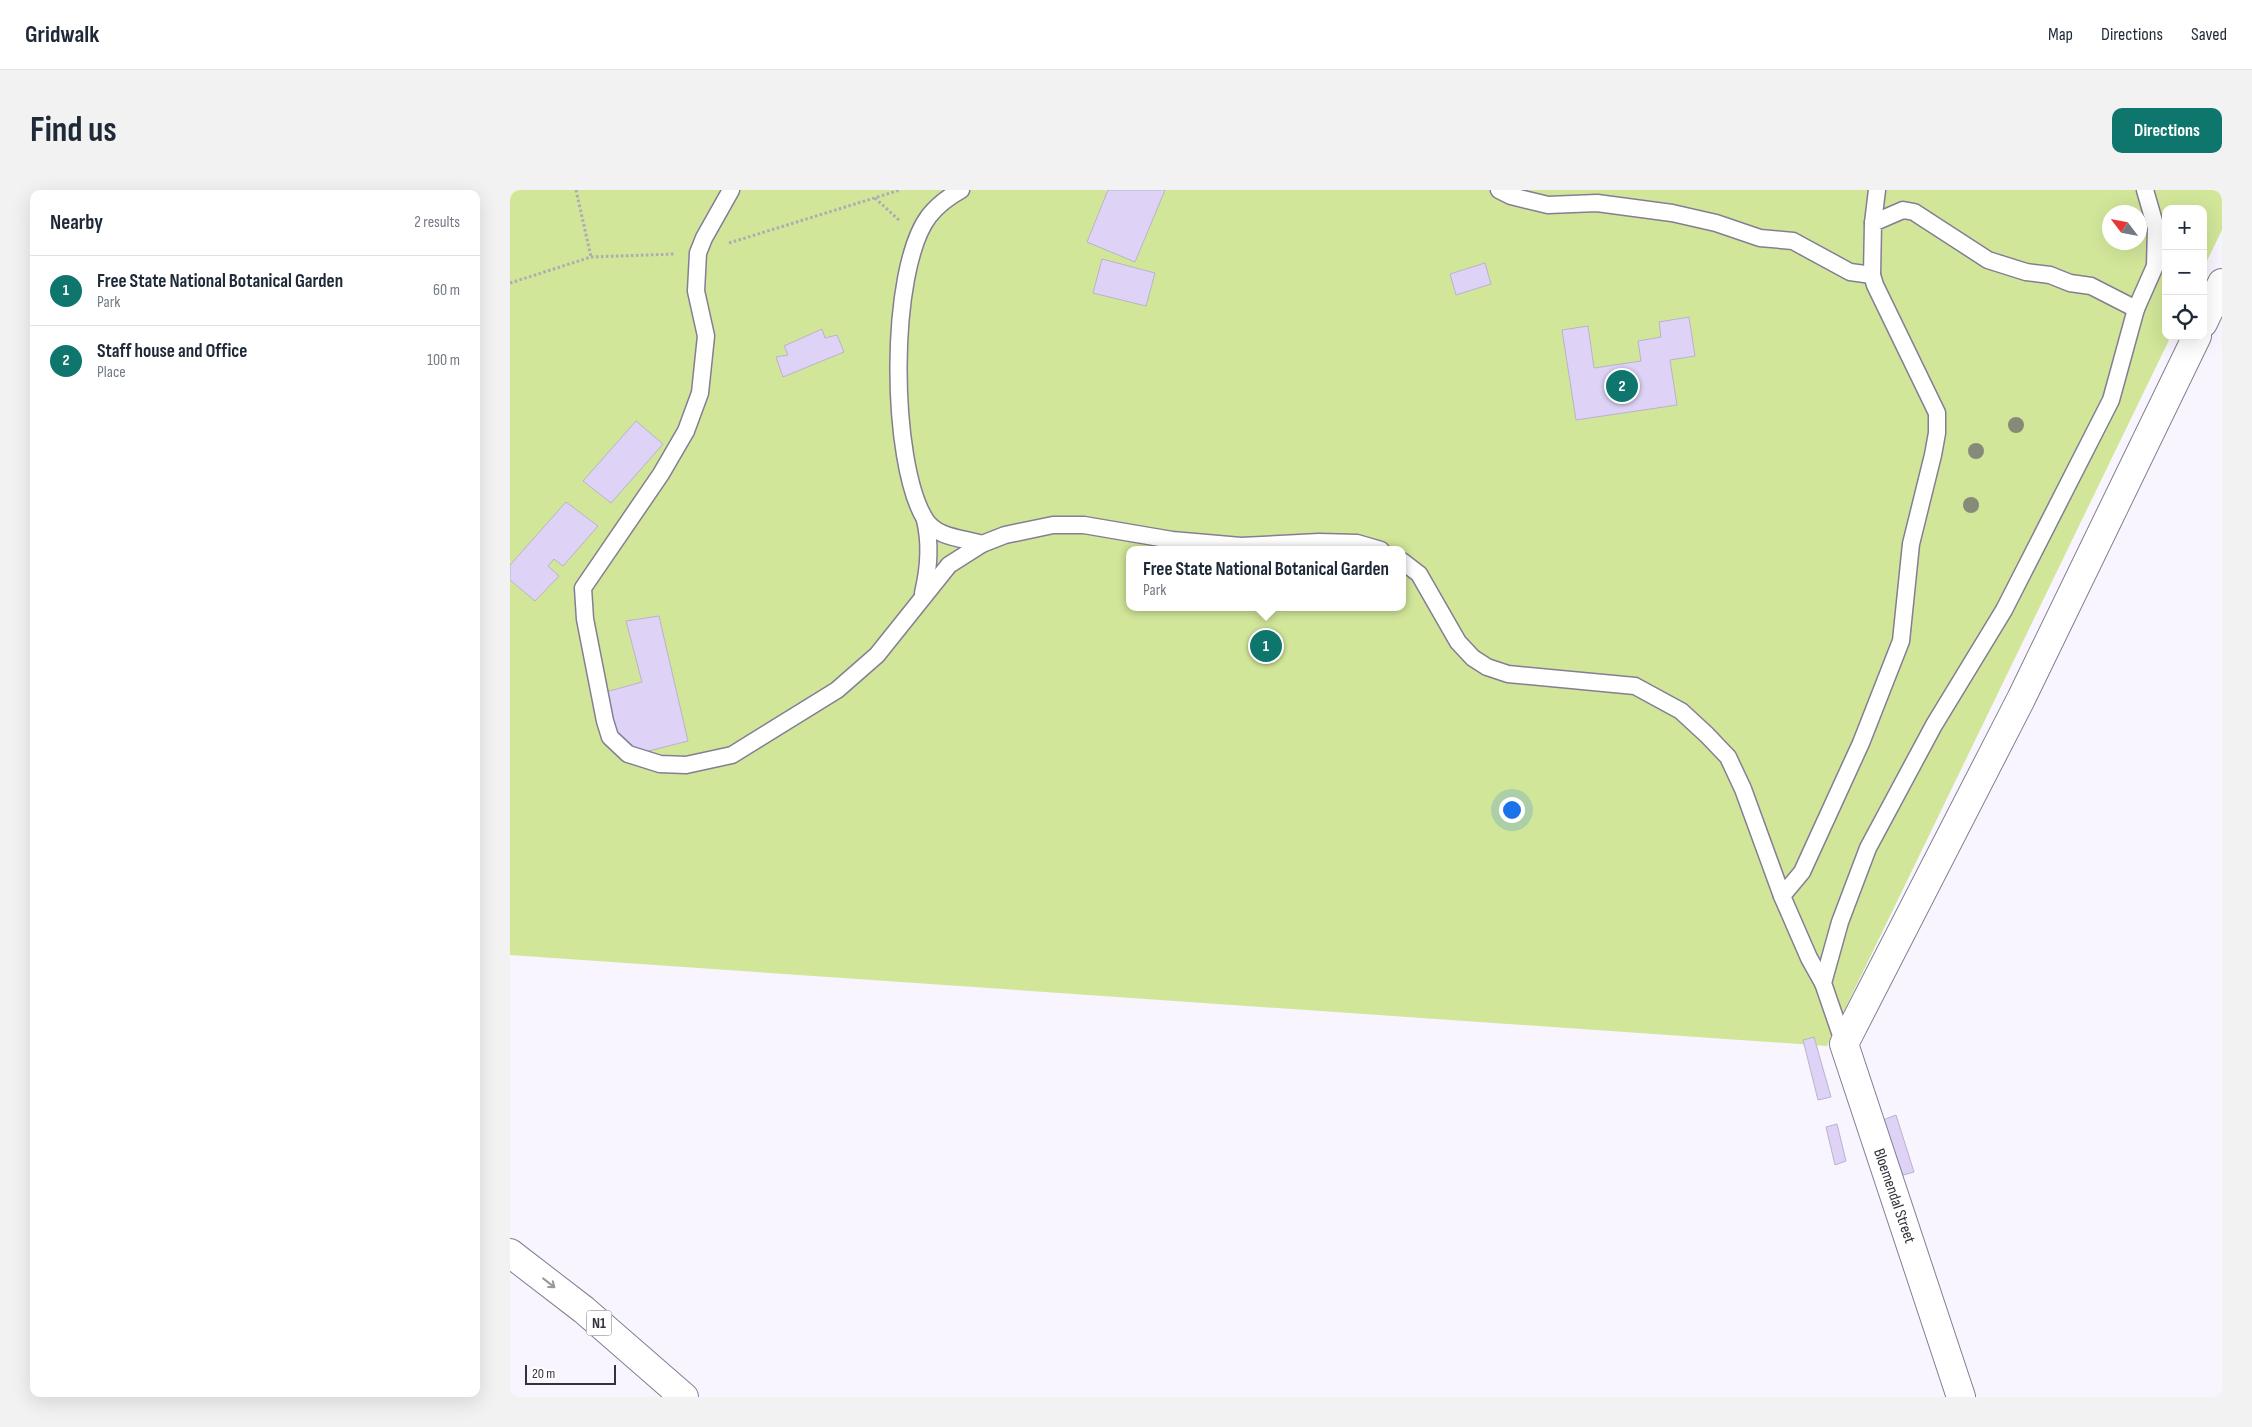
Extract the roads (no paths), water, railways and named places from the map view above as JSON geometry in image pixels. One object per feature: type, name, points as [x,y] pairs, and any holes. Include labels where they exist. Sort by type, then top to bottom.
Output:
[{"type":"main road","points":[[2207,315],[2222,283]]},
{"type":"main road","points":[[1844,1044],[2021,699],[2195,340]]},
{"type":"main road","name":"Bloemendal Street","points":[[1844,1044],[1961,1397]]},
{"type":"main road","name":"N1","points":[[510,1253],[584,1310],[684,1397]]},
{"type":"lane","points":[[731,190],[704,238],[698,253],[696,291],[706,336],[700,393],[686,432],[661,474],[583,588],[585,619],[598,695],[610,736],[628,754],[660,764],[686,765],[732,754],[837,690],[877,655],[949,565],[982,544],[1005,535],[1052,525],[1084,525],[1172,540],[1241,546],[1328,542],[1365,546]]},
{"type":"lane","points":[[922,598],[927,576],[930,541],[925,520],[910,478],[898,408],[900,318],[908,266],[916,240],[929,216],[951,196],[961,190]]},
{"type":"lane","points":[[1499,190],[1511,196],[1548,205],[1597,203],[1672,213],[1716,222],[1760,238],[1792,241],[1850,272],[1872,276]]},
{"type":"lane","points":[[1782,896],[1806,864],[1861,743],[1901,641],[1911,544],[1933,456],[1937,414],[1921,377],[1888,318],[1872,276],[1872,223],[1876,190]]},
{"type":"lane","points":[[1825,989],[1840,922],[1868,848],[1934,725],[2004,610],[2111,400],[2136,309],[2155,266],[2156,228],[2145,190]]},
{"type":"lane","points":[[1872,223],[1903,210],[1914,212],[1988,260],[2026,272],[2050,275],[2070,284],[2091,286],[2136,309]]},
{"type":"lane","points":[[925,520],[938,531],[949,536],[982,544]]},
{"type":"lane","name":"Bloemendal Street","points":[[1406,564],[1419,574],[1458,642],[1473,658],[1487,667],[1508,674],[1635,686],[1681,712],[1701,729],[1728,757],[1743,789],[1782,896],[1809,958],[1825,989],[1844,1044]]},
{"type":"place","name":"Staff house and Office","points":[[1622,386]]},
{"type":"place","name":"Free State National Botanical Garden","points":[[1266,646]]}]
